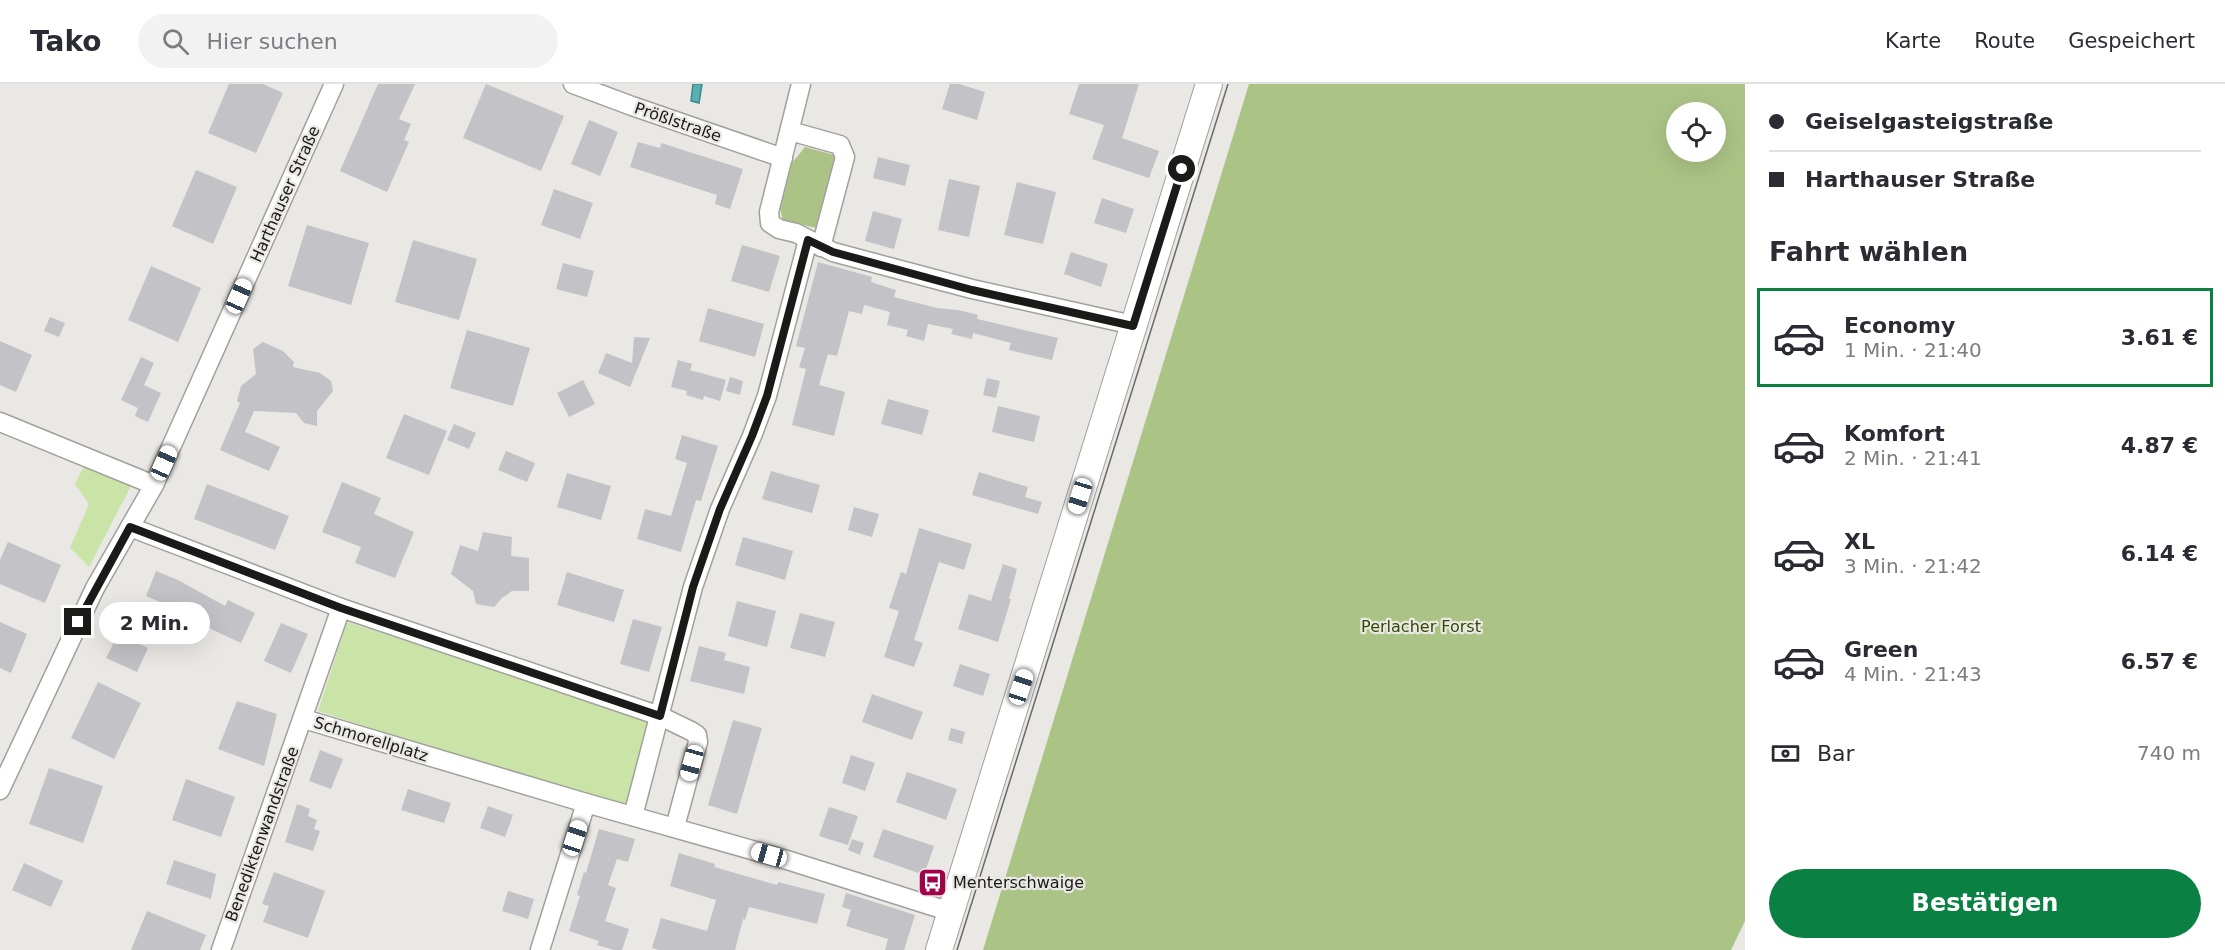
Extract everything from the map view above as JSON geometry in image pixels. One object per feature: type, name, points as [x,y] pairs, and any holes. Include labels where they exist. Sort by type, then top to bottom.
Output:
[{"type":"main road","points":[[939,950],[1209,84]]},
{"type":"street","name":"Harthauser Straße","points":[[0,790],[95,588],[154,485],[334,84]]},
{"type":"street","name":"Prößlstraße","points":[[573,84],[783,158]]},
{"type":"street","points":[[801,84],[769,212],[770,223],[833,252],[972,290],[1133,326]]},
{"type":"street","points":[[633,816],[693,587],[720,509],[767,396],[815,243],[845,157],[840,145],[790,131]]},
{"type":"street","points":[[0,422],[154,485]]},
{"type":"street","points":[[130,527],[341,608],[660,716],[691,730],[697,735],[698,742],[675,827]]},
{"type":"street","name":"Schmorellplatz","points":[[341,608],[304,719],[586,803],[675,827],[951,912]]},
{"type":"street","name":"Benediktenwandstraße","points":[[221,950],[304,719]]},
{"type":"street","points":[[540,950],[586,803]]},
{"type":"green space","name":"Perlacher Forst","points":[[1249,84],[1745,84],[1745,921],[1731,950],[983,950]]},
{"type":"green space","points":[[805,147],[842,157],[822,229],[783,221],[780,208],[792,163]]},
{"type":"green space","points":[[85,464],[132,484],[89,567],[70,548],[89,504],[75,484]]},
{"type":"green space","points":[[347,622],[652,721],[628,802],[612,806],[318,711]]},
{"type":"water","points":[[693,84],[702,84],[699,103],[691,101]]},
{"type":"building","points":[[229,84],[263,84],[283,93],[256,153],[208,133]]},
{"type":"building","points":[[378,84],[415,84],[399,119],[411,124],[404,140],[409,142],[387,192],[340,171]]},
{"type":"building","points":[[486,84],[564,116],[541,171],[463,138]]},
{"type":"building","points":[[950,84],[959,84],[985,92],[977,120],[942,109]]},
{"type":"building","points":[[1079,84],[1139,84],[1122,138],[1159,151],[1149,178],[1092,159],[1104,125],[1069,114]]},
{"type":"building","points":[[589,120],[618,132],[600,176],[571,164]]},
{"type":"building","points":[[638,142],[660,148],[661,143],[743,169],[730,209],[715,204],[717,195],[630,167]]},
{"type":"building","points":[[878,157],[910,165],[905,186],[873,178]]},
{"type":"building","points":[[196,170],[237,187],[213,244],[172,226]]},
{"type":"building","points":[[949,179],[980,186],[969,237],[938,230]]},
{"type":"building","points":[[1017,182],[1056,192],[1043,244],[1004,235]]},
{"type":"building","points":[[554,189],[593,203],[580,239],[541,225]]},
{"type":"building","points":[[1102,198],[1134,209],[1126,233],[1094,223]]},
{"type":"building","points":[[873,211],[902,219],[894,249],[865,241]]},
{"type":"building","points":[[307,225],[369,243],[351,305],[288,286]]},
{"type":"building","points":[[413,240],[477,259],[459,320],[395,302]]},
{"type":"building","points":[[742,245],[780,256],[769,292],[731,281]]},
{"type":"building","points":[[1071,252],[1108,264],[1101,287],[1064,274]]},
{"type":"building","points":[[818,262],[872,277],[871,282],[896,290],[894,297],[978,315],[977,319],[1058,338],[1052,360],[1009,350],[1011,343],[973,333],[972,339],[951,334],[953,329],[928,324],[924,341],[906,336],[908,330],[887,325],[890,312],[864,305],[862,314],[849,311],[837,356],[828,354],[819,385],[845,392],[834,436],[792,425],[806,369],[799,367],[805,348],[796,346]]},
{"type":"building","points":[[563,263],[594,271],[587,297],[556,289]]},
{"type":"building","points":[[151,266],[201,288],[178,342],[128,320]]},
{"type":"building","points":[[708,308],[764,324],[755,357],[699,341]]},
{"type":"building","points":[[50,317],[65,323],[59,337],[44,331]]},
{"type":"building","points":[[467,330],[530,348],[513,406],[450,388]]},
{"type":"building","points":[[634,337],[650,338],[630,387],[598,373],[606,353],[632,363]]},
{"type":"building","points":[[0,341],[32,355],[16,392],[0,385]]},
{"type":"building","points":[[263,342],[283,351],[294,362],[293,367],[320,373],[331,381],[333,391],[317,411],[317,426],[304,423],[296,413],[254,411],[245,432],[280,447],[269,471],[220,450],[240,403],[237,401],[241,386],[256,374],[253,349]]},
{"type":"building","points":[[141,357],[154,363],[144,385],[161,393],[148,422],[135,416],[138,408],[121,400]]},
{"type":"building","points":[[678,360],[692,364],[690,370],[726,380],[720,401],[704,396],[703,400],[686,395],[687,391],[671,387]]},
{"type":"building","points":[[730,377],[743,381],[740,395],[726,391]]},
{"type":"building","points":[[987,378],[1000,381],[996,398],[983,395]]},
{"type":"building","points":[[583,380],[595,404],[569,417],[557,393]]},
{"type":"building","points":[[888,399],[929,410],[922,435],[881,424]]},
{"type":"building","points":[[998,406],[1040,416],[1034,442],[992,432]]},
{"type":"building","points":[[404,414],[447,431],[429,475],[386,458]]},
{"type":"building","points":[[454,424],[476,433],[469,449],[447,440]]},
{"type":"building","points":[[682,435],[718,446],[701,501],[696,500],[681,552],[637,539],[645,509],[671,516],[687,463],[675,459]]},
{"type":"building","points":[[506,451],[535,463],[527,482],[498,470]]},
{"type":"building","points":[[771,471],[820,485],[812,513],[762,499]]},
{"type":"building","points":[[979,472],[1028,487],[1025,497],[1042,502],[1038,514],[972,495]]},
{"type":"building","points":[[567,473],[611,486],[601,520],[557,507]]},
{"type":"building","points":[[342,482],[381,498],[374,514],[414,532],[395,578],[355,563],[361,547],[322,532]]},
{"type":"building","points":[[207,484],[289,516],[275,550],[194,519]]},
{"type":"building","points":[[854,507],[879,514],[872,537],[848,530]]},
{"type":"building","points":[[919,528],[972,544],[964,570],[939,562],[914,640],[923,643],[914,667],[884,657],[899,611],[889,608],[901,572],[906,574]]},
{"type":"building","points":[[483,532],[512,537],[511,556],[529,558],[529,591],[512,591],[494,607],[476,604],[473,591],[451,574],[460,545],[478,551]]},
{"type":"building","points":[[743,537],[793,551],[785,580],[735,565]]},
{"type":"building","points":[[8,542],[61,565],[45,603],[0,584],[0,560]]},
{"type":"building","points":[[1003,564],[1017,569],[998,642],[958,629],[969,594],[991,601]]},
{"type":"building","points":[[156,571],[178,580],[225,606],[228,600],[255,613],[241,643],[146,596]]},
{"type":"building","points":[[567,572],[624,590],[614,622],[557,605]]},
{"type":"building","points":[[737,601],[776,611],[767,647],[728,636]]},
{"type":"building","points":[[800,613],[835,622],[825,657],[790,648]]},
{"type":"building","points":[[633,619],[662,627],[649,672],[620,664]]},
{"type":"building","points":[[0,622],[27,634],[11,673],[0,668]]},
{"type":"building","points":[[281,623],[308,634],[291,673],[264,661]]},
{"type":"building","points":[[118,634],[148,648],[137,672],[106,658]]},
{"type":"building","points":[[699,646],[726,653],[724,660],[750,667],[744,694],[690,681]]},
{"type":"building","points":[[960,664],[990,674],[983,696],[953,686]]},
{"type":"building","points":[[98,682],[141,703],[114,759],[71,738]]},
{"type":"building","points":[[872,694],[923,712],[912,740],[862,722]]},
{"type":"building","points":[[237,701],[277,714],[264,766],[218,749]]},
{"type":"building","points":[[733,720],[762,728],[737,814],[708,805]]},
{"type":"building","points":[[951,728],[965,732],[962,744],[948,740]]},
{"type":"building","points":[[320,750],[343,759],[331,789],[309,781]]},
{"type":"building","points":[[851,755],[875,763],[865,791],[842,783]]},
{"type":"building","points":[[49,768],[103,786],[83,843],[29,824]]},
{"type":"building","points":[[907,772],[957,789],[946,820],[896,802]]},
{"type":"building","points":[[186,779],[235,797],[221,837],[172,820]]},
{"type":"building","points":[[408,789],[451,803],[444,823],[401,810]]},
{"type":"building","points":[[297,804],[310,809],[308,816],[317,820],[314,829],[320,831],[313,851],[285,842]]},
{"type":"building","points":[[488,806],[513,815],[505,837],[480,828]]},
{"type":"building","points":[[829,807],[858,816],[848,845],[819,836]]},
{"type":"building","points":[[599,829],[635,839],[628,862],[617,859],[608,885],[616,888],[605,921],[629,929],[622,950],[597,945],[599,941],[569,931],[580,896],[577,895]]},
{"type":"building","points":[[883,829],[934,846],[924,875],[873,857]]},
{"type":"building","points":[[852,839],[864,843],[860,855],[848,850]]},
{"type":"building","points":[[679,853],[715,864],[714,867],[777,885],[778,882],[825,894],[817,924],[749,907],[745,920],[743,919],[735,950],[659,950],[652,948],[661,918],[707,931],[716,900],[670,886]]},
{"type":"building","points":[[174,860],[216,874],[211,899],[166,884]]},
{"type":"building","points":[[24,863],[63,881],[51,907],[12,890]]},
{"type":"building","points":[[274,872],[325,891],[308,938],[263,922],[269,906],[262,904]]},
{"type":"building","points":[[508,891],[534,899],[528,919],[502,911]]},
{"type":"building","points":[[846,893],[915,915],[904,950],[885,950],[888,939],[846,926],[851,910],[842,907]]},
{"type":"building","points":[[147,911],[206,935],[200,950],[131,950]]},
{"type":"tram line","points":[[957,950],[1228,84]]},
{"type":"place","name":"Menterschwaige","points":[[932,882]]},
{"type":"route","points":[[78,622],[130,527],[341,608],[660,716],[693,587],[720,509],[767,396],[808,240],[833,252],[972,290],[1133,326],[1182,169]]}]
